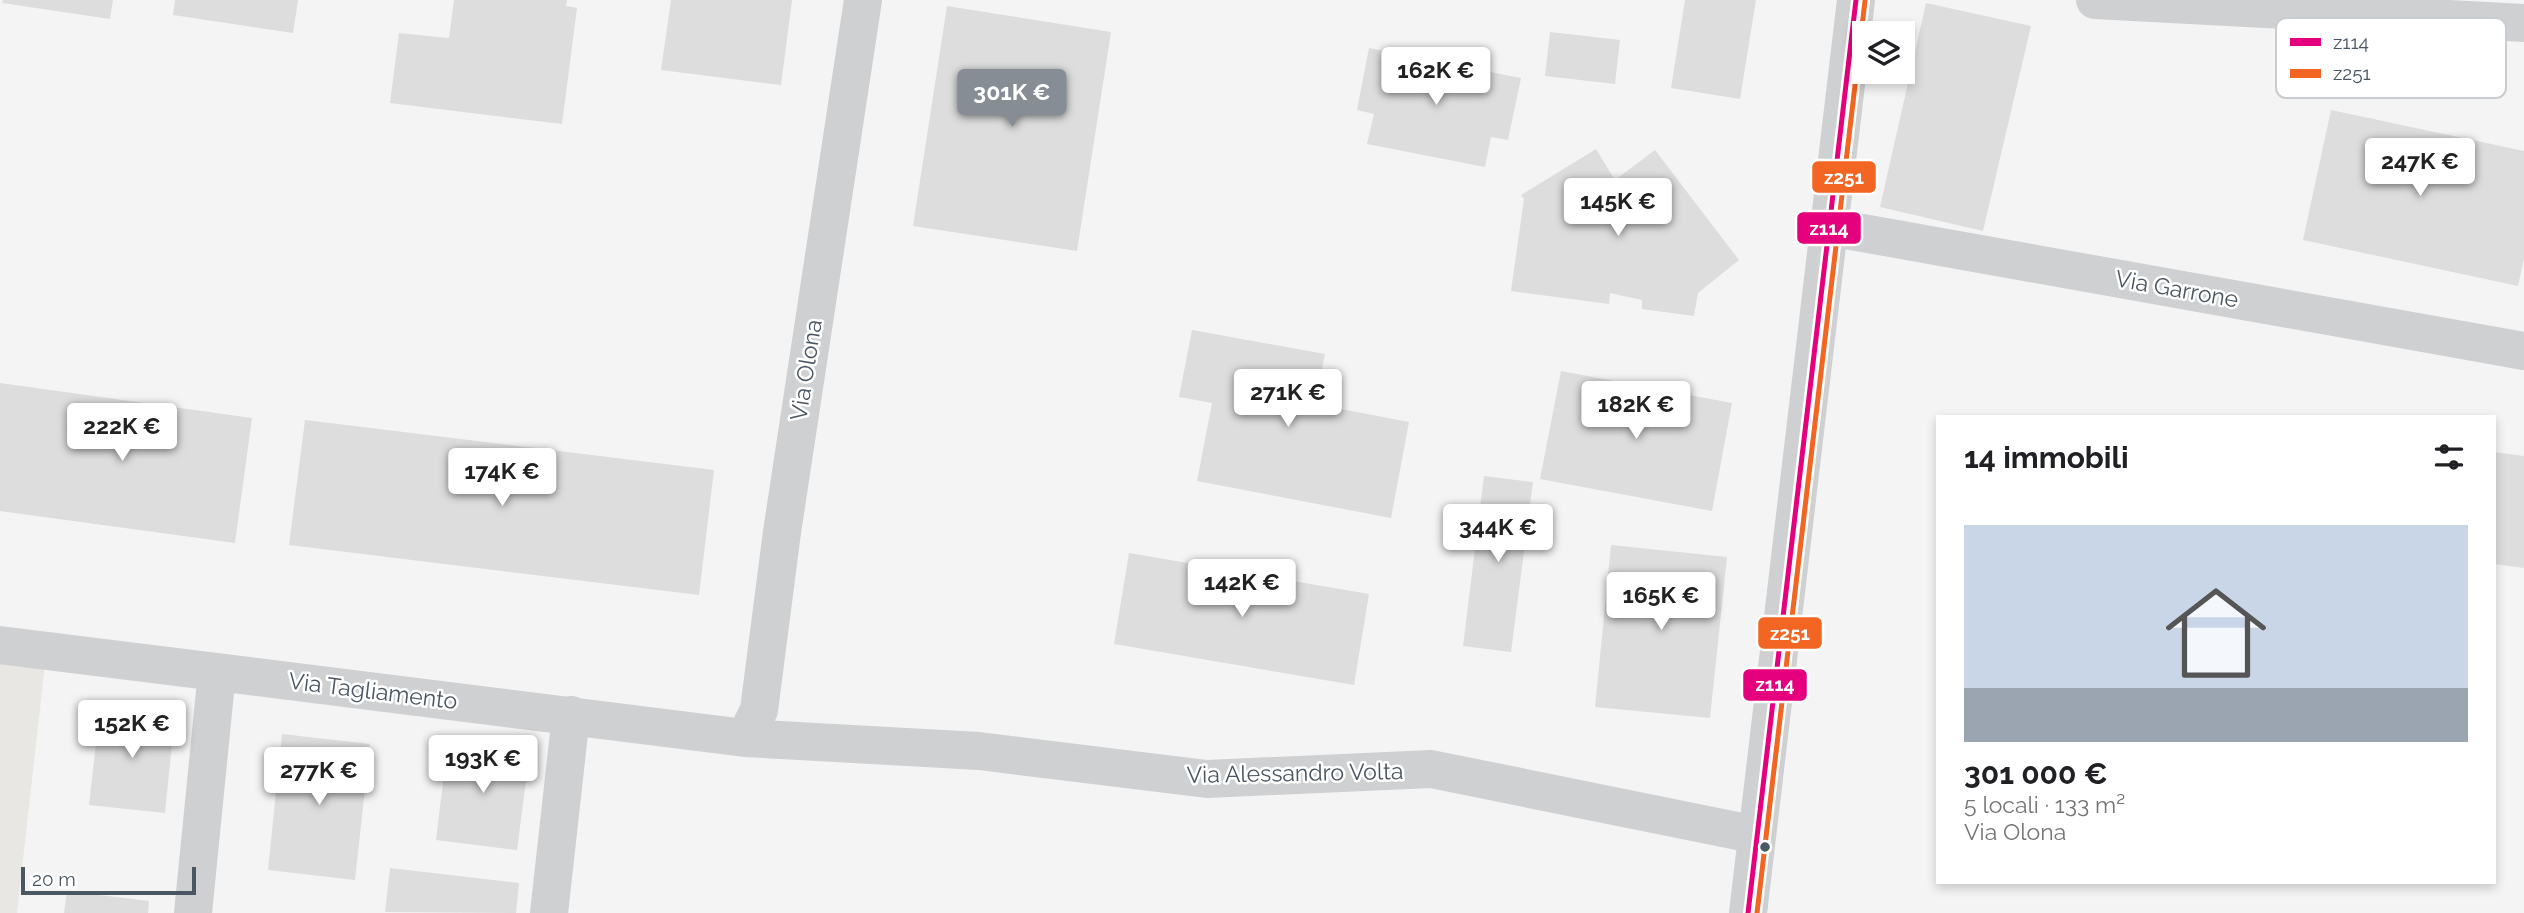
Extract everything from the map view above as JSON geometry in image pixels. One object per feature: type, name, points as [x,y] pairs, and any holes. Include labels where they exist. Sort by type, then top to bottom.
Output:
[{"type":"street","name":"Via Olona","points":[[745,738],[759,710],[782,532],[863,0]]},
{"type":"street","points":[[1748,913],[1856,0]]},
{"type":"street","points":[[2095,0],[2431,18]]},
{"type":"street","points":[[2506,22],[2524,23]]},
{"type":"street","name":"Via Garrone","points":[[1829,227],[2524,351]]},
{"type":"street","name":"Via Tagliamento","points":[[0,645],[745,738]]},
{"type":"street","points":[[193,913],[217,672]]},
{"type":"street","points":[[549,913],[571,715]]},
{"type":"street","name":"Via Alessandro Volta","points":[[745,738],[979,751],[1208,779],[1431,769],[1757,835]]},
{"type":"shaded area","points":[[0,658],[45,664],[17,913],[0,913]]},
{"type":"building","points":[[3,0],[113,0],[110,19],[2,3]]},
{"type":"building","points":[[175,0],[298,0],[293,33],[173,15]]},
{"type":"building","points":[[454,0],[567,0],[566,6],[577,8],[562,124],[390,103],[399,33],[449,38]]},
{"type":"building","points":[[671,0],[792,0],[781,85],[661,70]]},
{"type":"building","points":[[1685,0],[1756,0],[1740,99],[1671,88]]},
{"type":"building","points":[[1926,3],[2031,26],[1983,231],[1880,207],[1908,84],[1915,84],[1915,52]]},
{"type":"building","points":[[947,6],[1111,32],[1077,251],[913,226]]},
{"type":"building","points":[[1550,32],[1620,40],[1615,84],[1545,76]]},
{"type":"building","points":[[1369,48],[1521,78],[1508,140],[1491,137],[1485,167],[1367,144],[1374,114],[1357,110]]},
{"type":"building","points":[[2331,110],[2524,151],[2524,259],[2518,286],[2303,240]]},
{"type":"building","points":[[1596,149],[1615,180],[1655,150],[1739,260],[1698,293],[1694,316],[1642,309],[1642,300],[1610,293],[1609,304],[1511,291],[1524,199],[1521,195]]},
{"type":"building","points":[[1192,330],[1325,354],[1315,404],[1409,422],[1391,518],[1197,481],[1212,403],[1179,397]]},
{"type":"building","points":[[1561,371],[1732,403],[1712,511],[1540,479]]},
{"type":"building","points":[[0,383],[252,418],[235,543],[0,511]]},
{"type":"building","points":[[305,420],[714,470],[699,595],[289,545]]},
{"type":"building","points":[[2496,452],[2524,456],[2524,568],[2496,564]]},
{"type":"building","points":[[1484,476],[1533,482],[1511,652],[1463,646]]},
{"type":"building","points":[[1611,545],[1727,557],[1710,718],[1595,707]]},
{"type":"building","points":[[1129,553],[1369,594],[1354,685],[1114,644]]},
{"type":"building","points":[[100,708],[175,715],[165,813],[89,805]]},
{"type":"building","points":[[282,734],[370,744],[355,880],[268,870]]},
{"type":"building","points":[[448,741],[530,750],[517,850],[436,840]]},
{"type":"building","points":[[390,868],[519,883],[516,913],[385,912]]},
{"type":"building","points":[[67,891],[149,901],[148,913],[64,913]]},
{"type":"transit line","name":"z114","points":[[1748,913],[1856,0]]},
{"type":"transit line","name":"z251","points":[[1757,913],[1865,1]]}]
